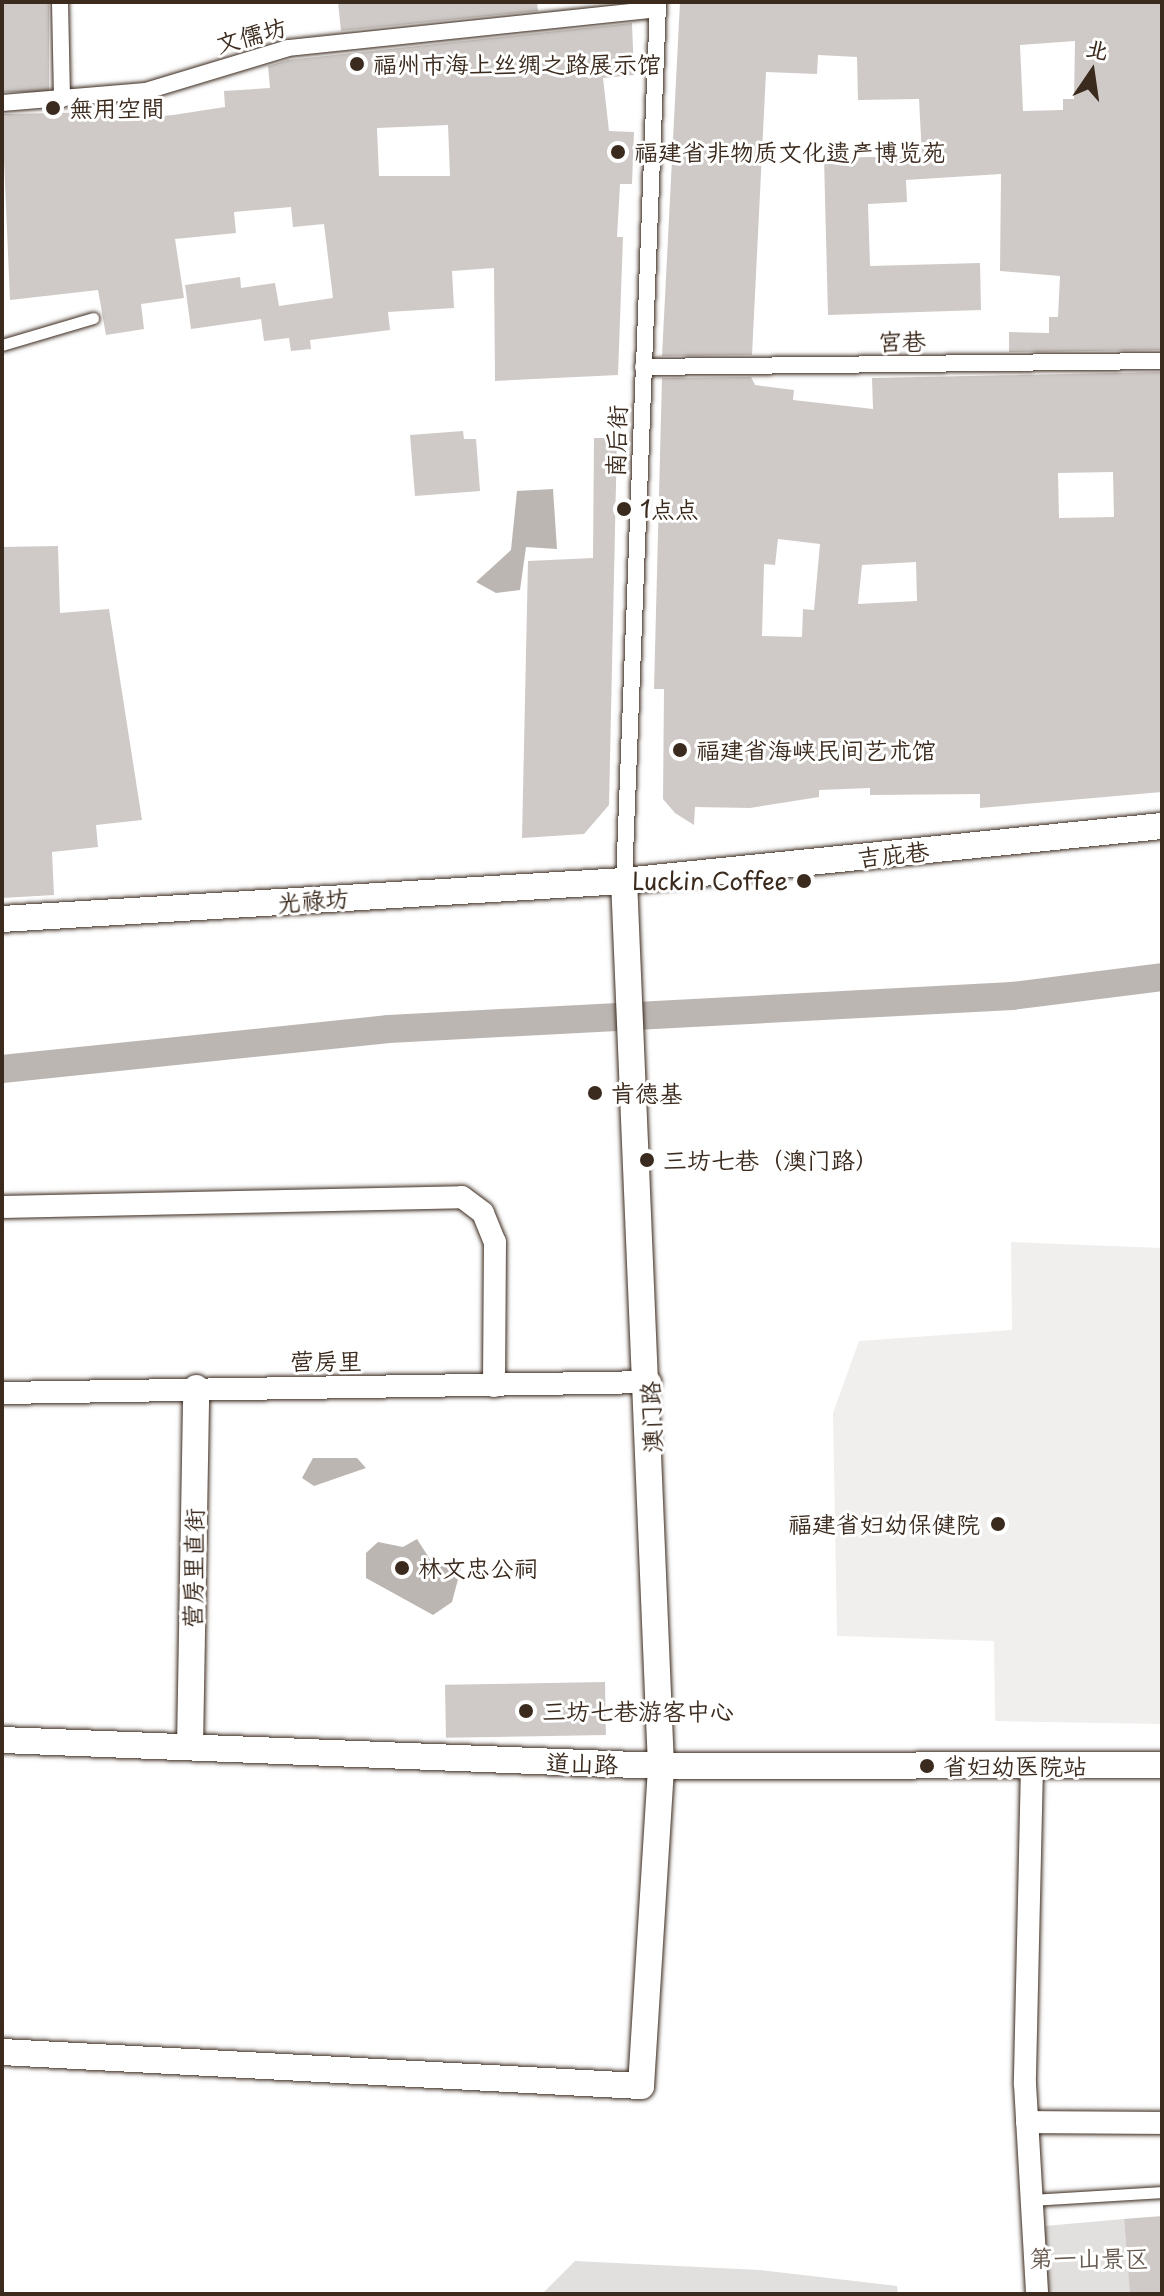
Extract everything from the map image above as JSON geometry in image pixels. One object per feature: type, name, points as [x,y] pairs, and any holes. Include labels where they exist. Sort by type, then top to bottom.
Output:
[{"type":"street","points":[[60,2],[62,99]]},
{"type":"street","name":"文儒坊","points":[[2,103],[146,91],[288,48],[658,5]]},
{"type":"street","name":"南后街","points":[[624,881],[658,5]]},
{"type":"street","name":"宫巷","points":[[643,367],[1162,361]]},
{"type":"street","name":"吉庇巷","points":[[624,881],[1162,826]]},
{"type":"street","name":"光禄坊","points":[[2,919],[624,881]]},
{"type":"street","name":"澳门路","points":[[2,2052],[641,2086],[661,1766],[650,1382],[624,881]]},
{"type":"street","points":[[2,1207],[462,1197],[483,1213],[495,1242],[494,1386]]},
{"type":"street","name":"营房里","points":[[2,1393],[650,1382]]},
{"type":"street","name":"营房里直街","points":[[190,1747],[196,1388]]},
{"type":"street","name":"道山路","points":[[2,1740],[661,1766],[1162,1765]]},
{"type":"street","points":[[1032,1766],[1027,2122],[1037,2294]]},
{"type":"street","points":[[1027,2122],[1162,2123]]},
{"type":"lane","points":[[2,345],[93,318]]},
{"type":"lane","points":[[1032,2200],[1162,2192]]},
{"type":"shaded area","points":[[553,489],[557,549],[526,547],[520,590],[496,593],[476,582],[511,550],[517,491]]},
{"type":"shaded area","name":"福建省妇幼保健院","points":[[1011,1242],[1162,1248],[1162,1724],[995,1721],[994,1641],[837,1636],[833,1413],[859,1341],[1012,1330]]},
{"type":"shaded area","points":[[313,1458],[357,1458],[366,1468],[314,1486],[302,1478]]},
{"type":"shaded area","points":[[417,1539],[433,1564],[461,1568],[452,1602],[433,1615],[366,1578],[366,1553],[378,1542],[403,1547]]},
{"type":"green space","name":"第一山景区","points":[[1124,2219],[1131,2294],[1039,2294],[1033,2227]]},
{"type":"green space","points":[[575,2261],[760,2270],[897,2286],[898,2294],[542,2294]]},
{"type":"building","points":[[2,2],[49,2],[49,92],[2,92]]},
{"type":"building","points":[[338,2],[537,2],[538,11],[341,31]]},
{"type":"building","points":[[680,2],[1162,2],[1162,350],[1009,352],[1009,332],[1049,333],[1049,317],[1058,317],[1060,276],[1000,271],[1001,174],[906,180],[907,202],[868,204],[870,266],[980,263],[981,310],[828,315],[824,158],[922,156],[919,99],[858,100],[857,57],[818,55],[817,74],[766,72],[752,355],[662,356]],"holes":[[[1075,41],[1074,99],[1063,99],[1063,110],[1023,111],[1020,45]]]},
{"type":"building","points":[[632,23],[634,75],[603,78],[609,131],[634,132],[632,184],[620,184],[617,237],[623,237],[618,375],[495,381],[494,268],[452,271],[454,308],[388,312],[390,330],[310,340],[311,349],[291,351],[289,338],[264,341],[261,319],[191,329],[185,285],[240,277],[241,288],[275,283],[279,306],[333,298],[324,224],[293,227],[291,207],[234,212],[236,233],[175,239],[184,298],[141,304],[144,329],[106,335],[98,290],[10,300],[2,114],[109,112],[110,121],[225,107],[224,91],[270,88],[268,66],[288,60]],"holes":[[[448,125],[450,176],[379,176],[377,128]]]},
{"type":"building","points":[[1162,372],[1162,792],[980,808],[980,794],[870,795],[870,788],[819,790],[819,797],[750,808],[695,807],[694,825],[675,813],[663,799],[664,689],[654,689],[662,378],[751,377],[755,385],[794,390],[793,400],[873,409],[872,378]],"holes":[[[1113,472],[1114,517],[1059,518],[1058,473]],[[778,539],[820,544],[814,610],[803,609],[802,637],[762,636],[764,564],[775,565]],[[916,562],[917,601],[858,604],[862,565]]]},
{"type":"building","points":[[463,431],[464,439],[476,439],[480,491],[415,496],[410,435]]},
{"type":"building","points":[[594,438],[617,438],[609,805],[584,834],[522,838],[528,561],[593,558]]},
{"type":"building","points":[[58,546],[60,613],[109,609],[142,820],[96,825],[98,847],[52,852],[54,895],[2,898],[2,547]]},
{"type":"building","name":"三坊七巷游客中心","points":[[605,1682],[606,1735],[446,1738],[445,1685]]},
{"type":"building","points":[[1162,2216],[1162,2294],[1130,2294],[1124,2219]]},
{"type":"waterway","points":[[2,1069],[389,1029],[1012,996],[1162,977]]},
{"type":"place","name":"福州市海上丝绸之路展示馆","points":[[357,64]]},
{"type":"place","name":"無用空間","points":[[53,108]]},
{"type":"place","name":"福建省非物质文化遗产博览苑","points":[[618,152]]},
{"type":"place","name":"1点点","points":[[624,509]]},
{"type":"place","name":"福建省海峡民间艺术馆","points":[[680,750]]},
{"type":"place","name":"Luckin Coffee","points":[[804,881]]},
{"type":"place","name":"肯德基","points":[[595,1093]]},
{"type":"place","name":"三坊七巷（澳门路）","points":[[647,1160]]},
{"type":"place","name":"福建省妇幼保健院","points":[[998,1524]]},
{"type":"place","name":"林文忠公祠","points":[[402,1568]]},
{"type":"place","name":"三坊七巷游客中心","points":[[526,1711]]},
{"type":"place","name":"省妇幼医院站","points":[[927,1766]]}]
